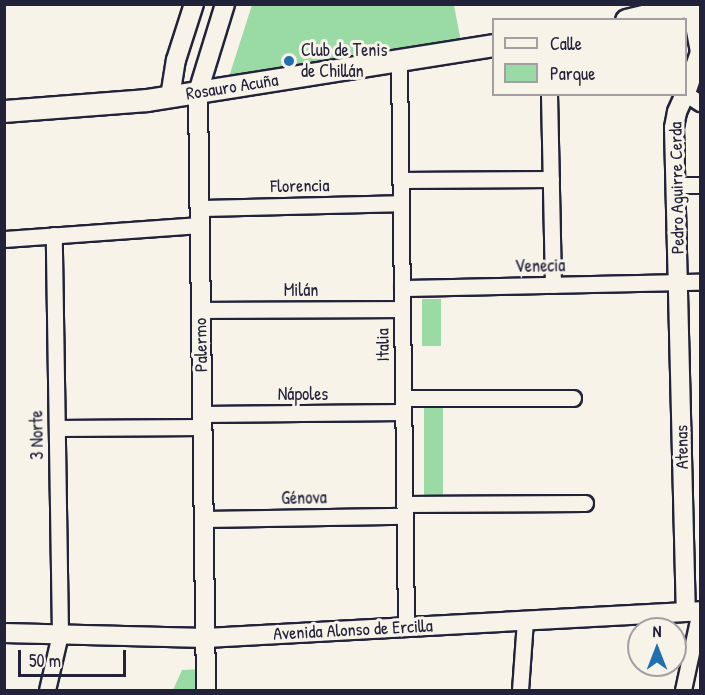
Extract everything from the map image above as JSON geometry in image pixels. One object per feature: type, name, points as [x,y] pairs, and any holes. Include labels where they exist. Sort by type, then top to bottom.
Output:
[{"type":"main road","points":[[635,18],[692,5]]},
{"type":"main road","name":"Rosauro Acuña","points":[[4,111],[170,97],[492,45]]},
{"type":"street","points":[[170,97],[176,60],[194,4]]},
{"type":"street","name":"Palermo","points":[[206,690],[198,92],[225,4]]},
{"type":"street","name":"Pedro Aguirre Cerda","points":[[687,88],[700,52],[692,5]]},
{"type":"street","name":"Italia","points":[[399,62],[406,627]]},
{"type":"street","points":[[687,95],[700,103]]},
{"type":"street","points":[[549,96],[553,285]]},
{"type":"street","name":"Pedro Aguirre Cerda","points":[[679,283],[674,128],[684,96]]},
{"type":"street","points":[[400,180],[551,179]]},
{"type":"street","points":[[676,185],[700,185]]},
{"type":"street","name":"Florencia","points":[[4,239],[54,235],[200,216],[400,203]]},
{"type":"street","name":"3 Norte","points":[[47,690],[60,634],[54,235]]},
{"type":"street","name":"Venecia","points":[[402,288],[700,282]]},
{"type":"street","name":"Atenas","points":[[679,283],[696,611]]},
{"type":"street","name":"Milán","points":[[201,310],[402,309]]},
{"type":"street","name":"Nápoles","points":[[57,428],[403,405],[573,398]]},
{"type":"street","name":"Génova","points":[[204,519],[585,503]]},
{"type":"street","points":[[683,690],[696,611]]},
{"type":"street","name":"Avenida Alonso de Ercilla","points":[[4,633],[206,638],[696,611]]},
{"type":"street","points":[[520,690],[525,620]]},
{"type":"green space","name":"Club de Tenis de Chillán","points":[[252,5],[454,5],[461,42],[228,80]]},
{"type":"green space","points":[[422,299],[441,299],[441,346],[422,346]]},
{"type":"green space","points":[[424,408],[443,408],[443,496],[424,496]]},
{"type":"green space","points":[[201,669],[201,690],[173,690],[182,670]]},
{"type":"place","name":"Club de Tenis de Chillán","points":[[289,61]]}]
